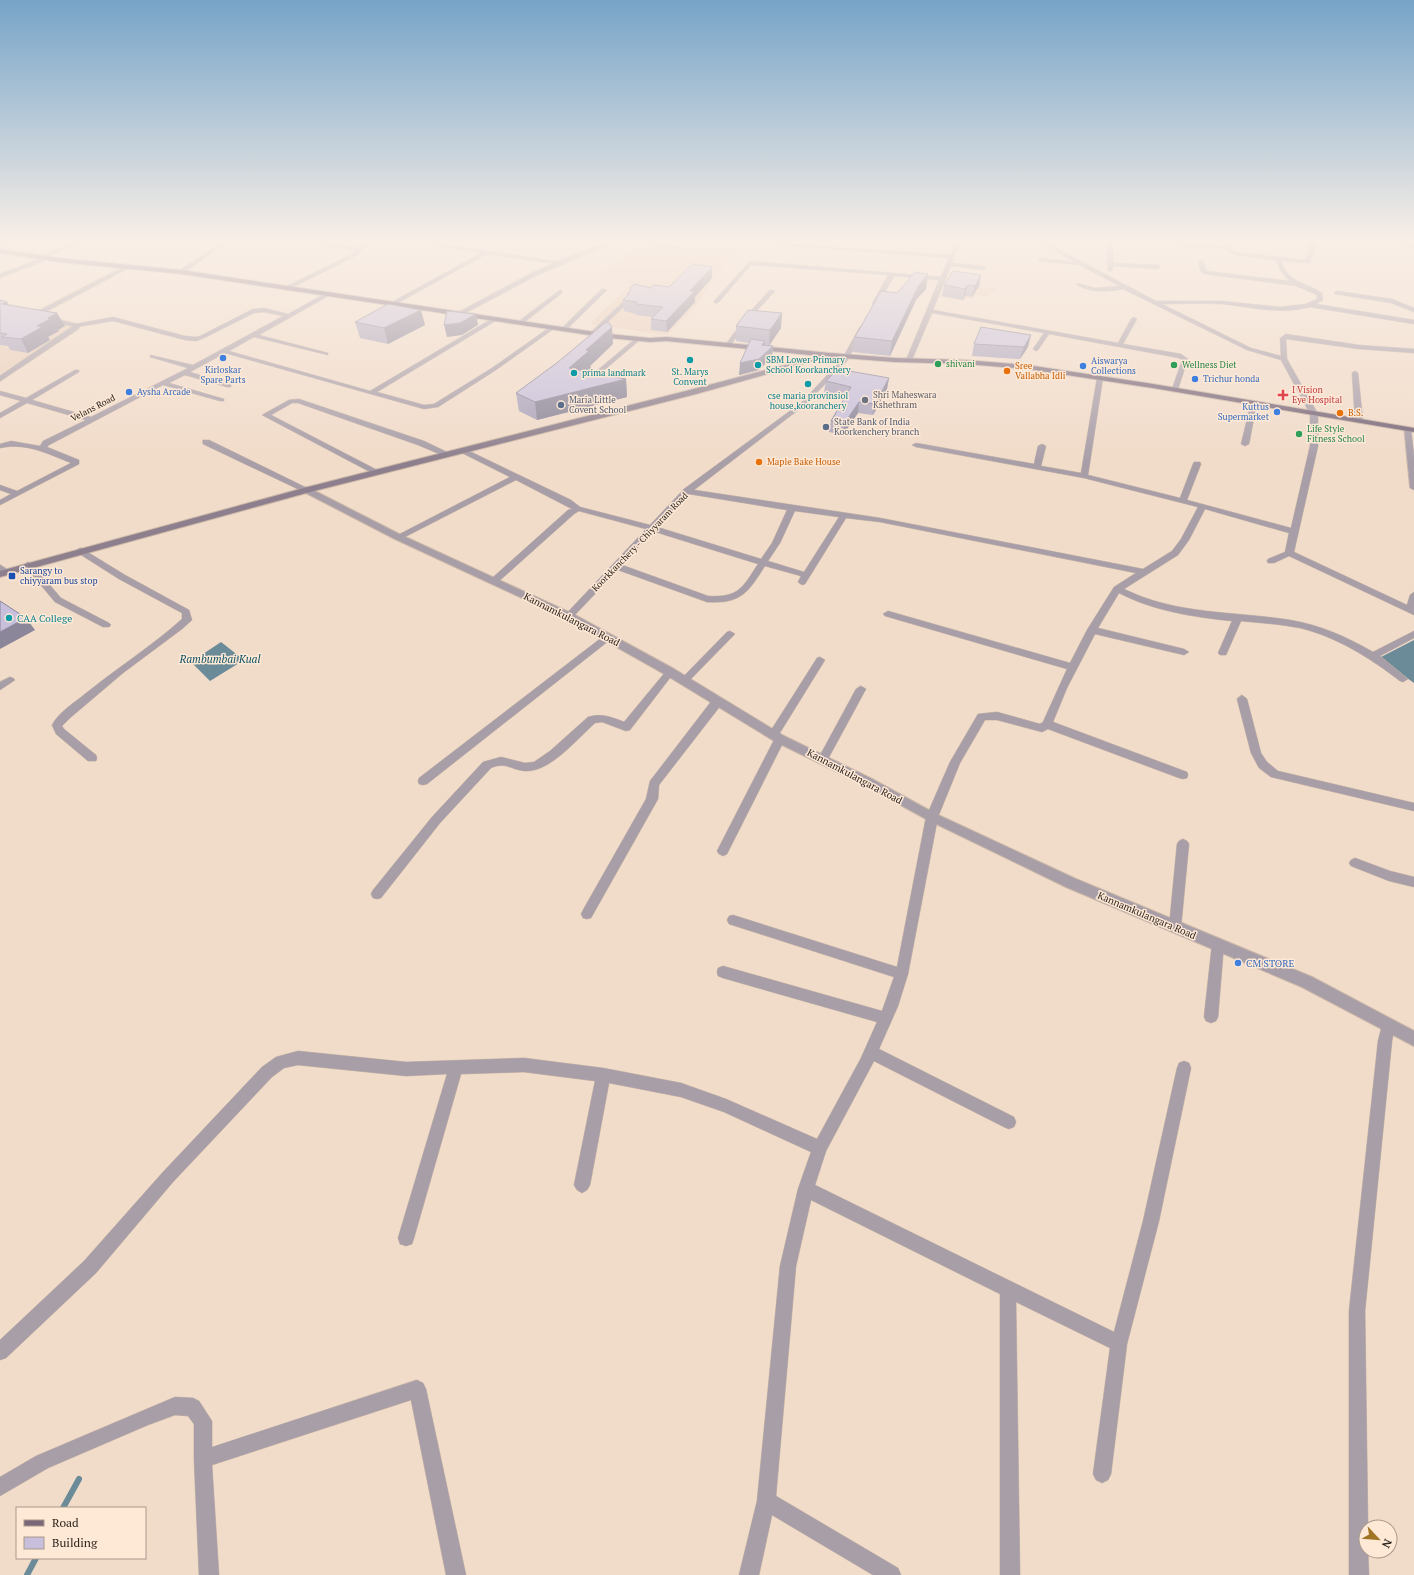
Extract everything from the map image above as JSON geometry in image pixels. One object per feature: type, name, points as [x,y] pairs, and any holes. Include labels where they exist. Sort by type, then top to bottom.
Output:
[{"type":"main road","points":[[478,316],[606,336],[650,340],[666,339],[830,355],[844,360]]},
{"type":"main road","points":[[650,340],[666,344],[844,360],[909,360],[1004,364],[1175,389],[1314,414],[1411,429]]},
{"type":"main road","points":[[2,571],[307,490],[819,358]]},
{"type":"street","points":[[36,316],[77,325],[113,319],[185,338],[196,339],[242,316]]},
{"type":"street","name":"Velans Road","points":[[42,448],[46,443],[91,419],[289,316]]},
{"type":"street","points":[[520,323],[528,316]]},
{"type":"street","points":[[563,330],[577,316]]},
{"type":"street","points":[[592,334],[611,316]]},
{"type":"street","points":[[728,345],[749,316]]},
{"type":"street","points":[[909,360],[927,316]]},
{"type":"street","points":[[960,316],[1181,356],[1185,359],[1175,389]]},
{"type":"street","points":[[1185,316],[1249,349],[1284,359]]},
{"type":"street","points":[[1381,316],[1414,322]]},
{"type":"street","points":[[371,393],[496,319]]},
{"type":"street","points":[[1120,344],[1134,319]]},
{"type":"street","name":"Koorkkanchery - Chiyyaram Road","points":[[569,616],[687,491],[804,403],[844,360],[865,322]]},
{"type":"street","points":[[0,379],[76,328],[77,325]]},
{"type":"street","points":[[224,351],[424,407],[436,406],[494,369],[552,328]]},
{"type":"street","points":[[1036,349],[1048,332]]},
{"type":"street","points":[[253,335],[326,354]]},
{"type":"street","points":[[600,341],[606,336]]},
{"type":"street","points":[[1290,553],[1314,446],[1314,414],[1284,359],[1283,338],[1286,336],[1359,347],[1414,351]]},
{"type":"street","points":[[587,382],[638,339]]},
{"type":"street","points":[[152,356],[192,367]]},
{"type":"street","points":[[0,416],[77,371]]},
{"type":"street","points":[[183,372],[229,386]]},
{"type":"street","points":[[1355,373],[1358,420]]},
{"type":"street","points":[[1084,476],[1100,378]]},
{"type":"street","points":[[162,383],[222,400]]},
{"type":"street","points":[[0,393],[91,419]]},
{"type":"street","points":[[377,472],[266,415],[291,401],[300,400],[421,443],[447,454]]},
{"type":"street","points":[[1246,444],[1254,403]]},
{"type":"street","points":[[1411,429],[1414,488]]},
{"type":"street","points":[[206,442],[307,490]]},
{"type":"street","points":[[0,446],[16,443],[42,448],[76,462],[70,468],[0,503]]},
{"type":"street","points":[[916,445],[1084,476],[1203,506],[1294,532]]},
{"type":"street","points":[[1038,468],[1042,446]]},
{"type":"street","points":[[463,450],[568,502],[578,509]]},
{"type":"street","points":[[1183,501],[1196,464]]},
{"type":"street","points":[[398,537],[516,477]]},
{"type":"street","points":[[0,487],[17,494]]},
{"type":"street","name":"Kannamkulangara Road","points":[[307,490],[398,537],[569,616],[670,672],[776,737],[823,759],[932,817],[1071,883],[1307,982],[1414,1038]]},
{"type":"street","points":[[687,491],[792,508],[880,520],[1143,572]]},
{"type":"street","points":[[749,1575],[766,1501],[788,1266],[806,1189],[820,1148],[870,1052],[902,974],[932,817],[955,762],[982,717],[996,715],[1034,728],[1042,728],[1047,724],[1062,688],[1092,630],[1117,589],[1175,553],[1185,540],[1203,506]]},
{"type":"street","points":[[616,566],[707,598],[721,600],[735,596],[745,590],[776,544],[792,508]]},
{"type":"street","points":[[494,581],[571,512],[578,509],[584,509],[653,528],[763,562],[804,578],[844,515]]},
{"type":"street","points":[[81,551],[122,577],[186,612],[187,620],[180,627],[120,671],[66,715],[57,725],[60,730],[92,758]]},
{"type":"street","points":[[1271,561],[1290,553],[1412,611],[1414,595]]},
{"type":"street","points":[[28,565],[58,600],[106,625]]},
{"type":"street","points":[[1117,589],[1149,604],[1188,612],[1256,619],[1306,627],[1372,656],[1403,679]]},
{"type":"street","points":[[888,614],[1073,667]]},
{"type":"street","points":[[1223,653],[1238,618]]},
{"type":"street","points":[[1092,630],[1184,652]]},
{"type":"street","points":[[684,681],[730,634]]},
{"type":"street","points":[[1372,656],[1414,634]]},
{"type":"street","points":[[423,781],[608,637]]},
{"type":"street","points":[[724,851],[776,737],[820,660]]},
{"type":"street","points":[[377,894],[436,820],[488,765],[503,759],[529,767],[541,764],[592,720],[603,718],[626,727],[670,672]]},
{"type":"street","points":[[0,687],[10,680]]},
{"type":"street","points":[[823,759],[861,689]]},
{"type":"street","points":[[1242,699],[1256,753],[1263,765],[1275,774],[1414,807]]},
{"type":"street","points":[[587,914],[652,799],[654,784],[718,702]]},
{"type":"street","points":[[1047,724],[1183,775]]},
{"type":"street","points":[[1175,927],[1183,844]]},
{"type":"street","points":[[1355,863],[1389,876],[1414,882]]},
{"type":"street","points":[[733,920],[902,974]]},
{"type":"street","points":[[1211,1017],[1218,944]]},
{"type":"street","points":[[723,972],[885,1018]]},
{"type":"street","points":[[1359,1575],[1357,1311],[1385,1041],[1388,1025]]},
{"type":"street","points":[[870,1052],[1009,1122]]},
{"type":"street","points":[[0,1352],[90,1267],[174,1172],[267,1072],[281,1062],[298,1058],[406,1069],[524,1065],[603,1075],[681,1090],[726,1106],[820,1148]]},
{"type":"street","points":[[406,1238],[456,1068]]},
{"type":"street","points":[[1102,1474],[1119,1344],[1151,1221],[1184,1068]]},
{"type":"street","points":[[582,1184],[603,1075]]},
{"type":"street","points":[[806,1189],[1119,1344]]},
{"type":"street","points":[[1008,1289],[1010,1575]]},
{"type":"street","points":[[203,1459],[417,1389],[456,1575]]},
{"type":"street","points":[[0,1488],[42,1462],[176,1406],[193,1407],[203,1421],[203,1459],[209,1575]]},
{"type":"street","points":[[766,1501],[891,1575]]},
{"type":"shaded area","points":[[0,316],[34,316],[77,326],[0,373]]},
{"type":"shaded area","points":[[598,316],[686,316],[667,335],[590,324]]},
{"type":"water","points":[[1414,640],[1414,683],[1379,658]]},
{"type":"water","name":"Rambumbai Kual","points":[[221,642],[244,660],[210,681],[191,662]]},
{"type":"building","points":[[0,316],[51,316],[48,318],[52,318],[37,326],[42,327],[21,339],[2,337],[7,334],[0,333]]},
{"type":"building","points":[[365,316],[408,316],[384,328],[355,322]]},
{"type":"building","points":[[446,316],[472,316],[460,323],[444,325]]},
{"type":"building","points":[[654,316],[670,316],[666,321],[651,319]]},
{"type":"building","points":[[743,316],[780,316],[770,330],[736,326]]},
{"type":"building","points":[[867,316],[904,316],[892,341],[855,337]]},
{"type":"building","points":[[606,322],[612,327],[586,350],[589,351],[569,368],[626,379],[535,402],[516,393],[558,362]]},
{"type":"building","points":[[981,327],[1031,335],[1024,347],[974,344]]},
{"type":"building","points":[[751,339],[765,341],[762,345],[773,346],[759,359],[740,363]]},
{"type":"building","points":[[838,369],[889,378],[875,404],[859,402],[844,424],[831,421],[851,387],[826,381]]},
{"type":"building","points":[[0,601],[26,618],[0,632]]},
{"type":"waterway","points":[[64,1507],[79,1479]]},
{"type":"waterway","points":[[27,1575],[35,1559]]},
{"type":"place","name":"Kirloskar Spare Parts","points":[[223,358]]},
{"type":"place","name":"St. Marys Convent","points":[[690,360]]},
{"type":"place","name":"shivani","points":[[938,364]]},
{"type":"place","name":"SBM Lower Primary School Koorkanchery","points":[[758,365]]},
{"type":"place","name":"Wellness Diet","points":[[1174,365]]},
{"type":"place","name":"Aiswarya Collections","points":[[1083,366]]},
{"type":"place","name":"Sree Vallabha Idli","points":[[1007,371]]},
{"type":"place","name":"prima landmark","points":[[574,373]]},
{"type":"place","name":"Trichur honda","points":[[1195,379]]},
{"type":"place","name":"cse maria provinsiol house,kooranchery","points":[[808,384]]},
{"type":"place","name":"Aysha Arcade","points":[[129,392]]},
{"type":"place","name":"I Vision Eye Hospital","points":[[1283,395]]},
{"type":"place","name":"Shri Maheswara Kshethram","points":[[865,400]]},
{"type":"place","name":"Maria Little Covent School","points":[[561,405]]},
{"type":"place","name":"Kuttus Supermarket","points":[[1277,412]]},
{"type":"place","name":"B.S.","points":[[1340,413]]},
{"type":"place","name":"State Bank of India Koorkenchery branch","points":[[826,427]]},
{"type":"place","name":"Life Style Fitness School","points":[[1299,434]]},
{"type":"place","name":"Maple Bake House","points":[[759,462]]},
{"type":"place","name":"Sarangy to chiyyaram bus stop","points":[[12,576]]},
{"type":"place","name":"CAA College","points":[[9,618]]},
{"type":"place","name":"CM STORE","points":[[1238,963]]}]
